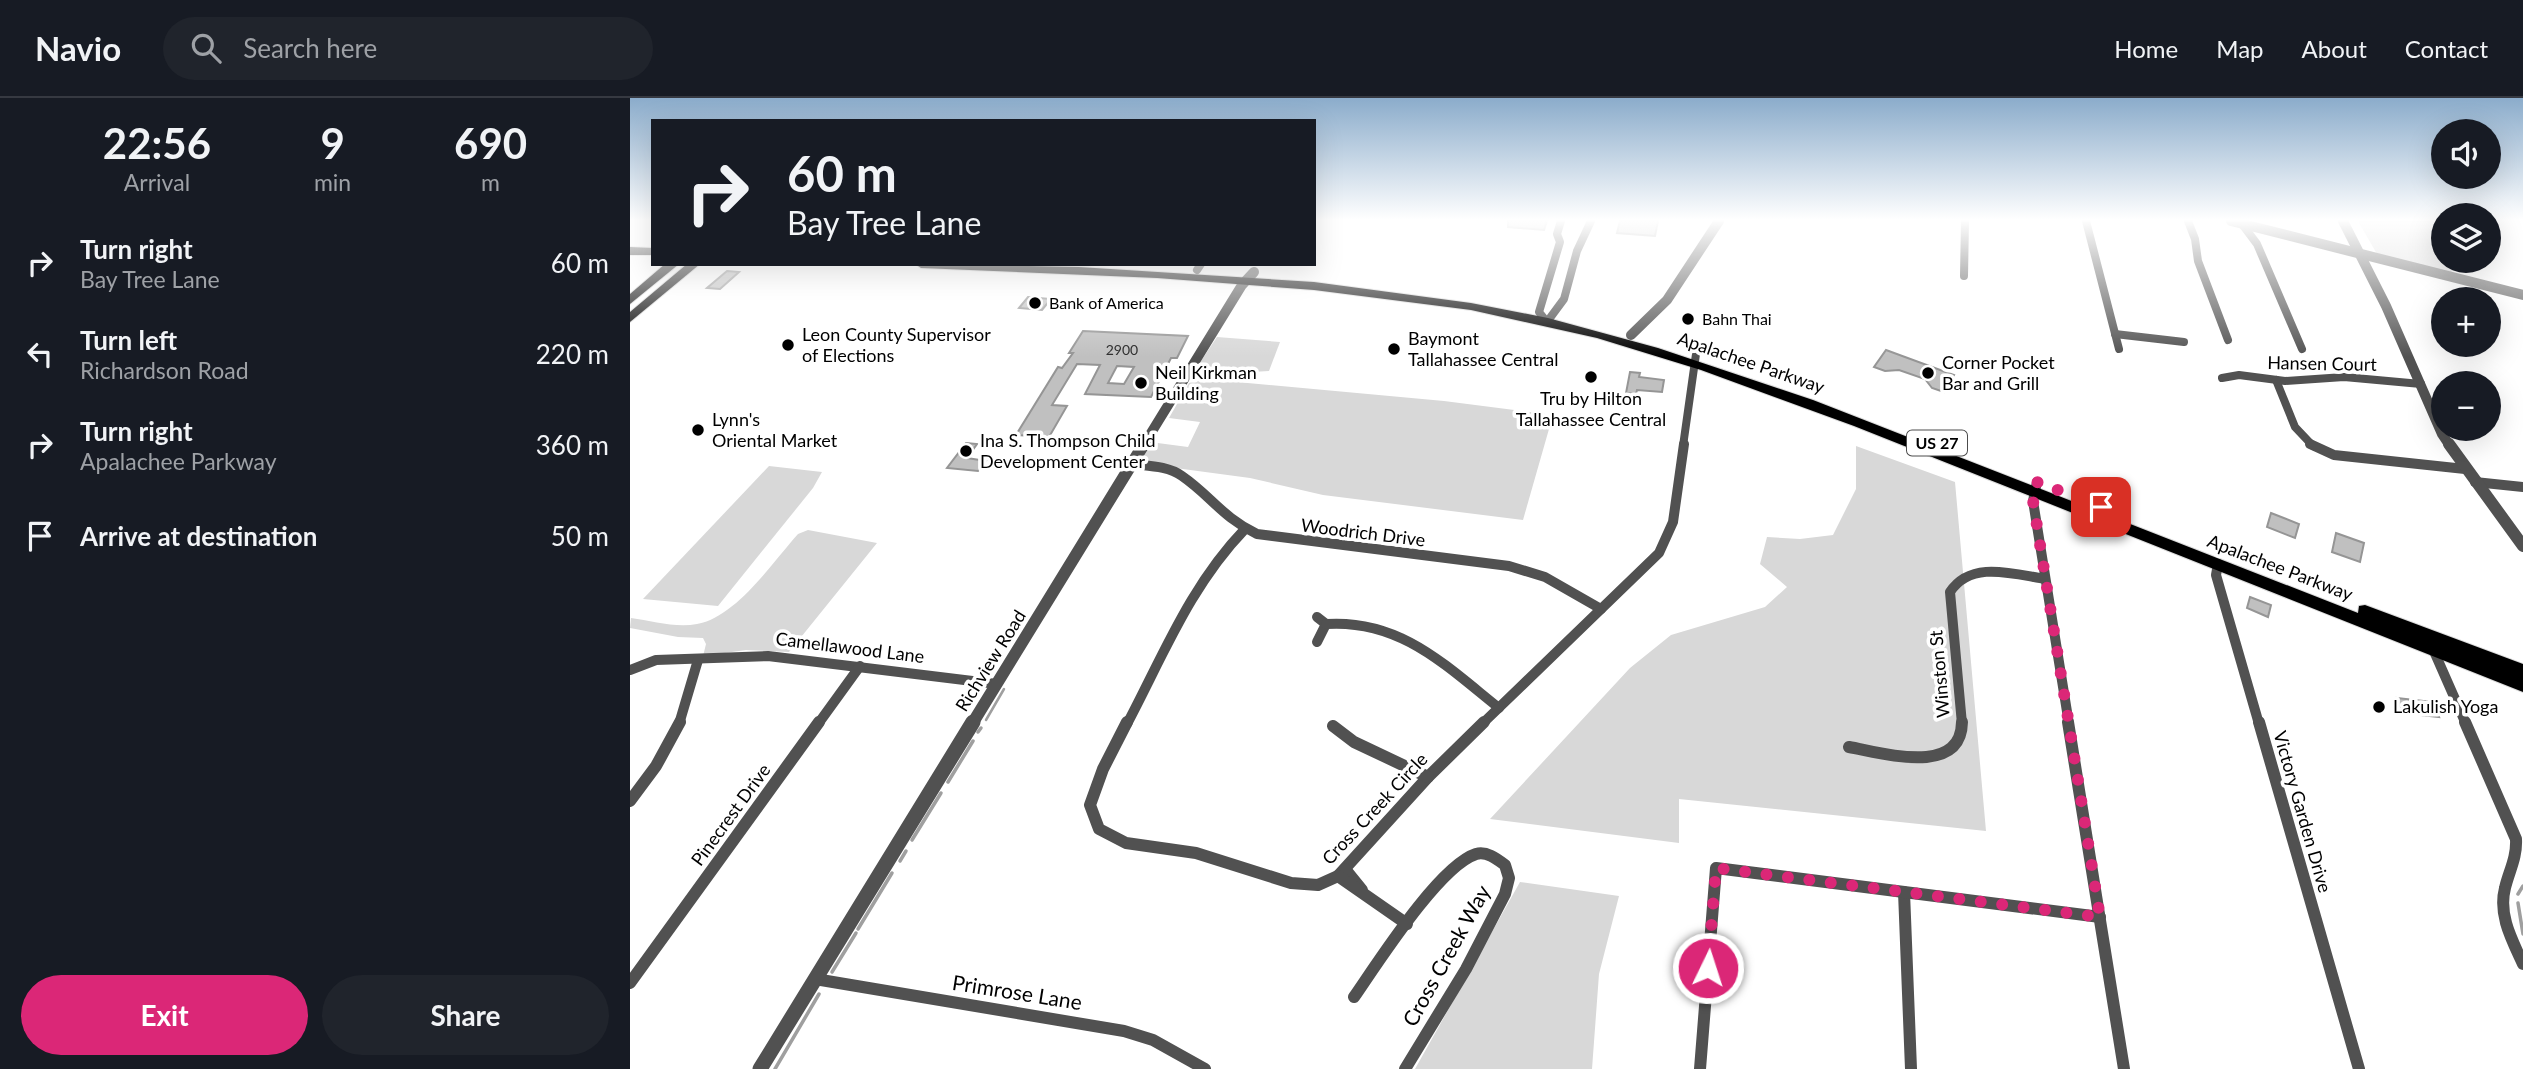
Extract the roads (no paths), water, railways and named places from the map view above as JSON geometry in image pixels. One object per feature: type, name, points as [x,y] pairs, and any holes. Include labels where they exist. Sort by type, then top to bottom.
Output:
[{"type":"main road","points":[[630,300],[671,269],[690,266]]},
{"type":"main road","name":"Apalachee Parkway","points":[[986,266],[1054,271],[1199,267],[1548,317],[1814,395],[2218,564],[2523,685]]},
{"type":"main road","points":[[630,318],[671,269]]},
{"type":"main road","name":"Apalachee Parkway","points":[[1091,269],[1251,276],[1414,289],[1632,335],[1695,359]]},
{"type":"main road","points":[[1386,293],[1414,289]]},
{"type":"main road","name":"Apalachee Parkway","points":[[2036,487],[2240,561],[2523,671]]},
{"type":"main road","points":[[2218,564],[2240,561]]},
{"type":"main road","points":[[2340,612],[2366,611],[2377,627]]},
{"type":"street","points":[[1548,317],[1556,266]]},
{"type":"street","points":[[1548,317],[1561,307],[1573,266]]},
{"type":"street","points":[[1632,335],[1667,300],[1689,266]]},
{"type":"street","points":[[1964,266],[1964,276]]},
{"type":"street","points":[[2098,266],[2119,349]]},
{"type":"street","points":[[2200,266],[2228,340]]},
{"type":"street","points":[[2267,266],[2302,349]]},
{"type":"street","points":[[2367,266],[2442,433],[2465,469],[2523,546]]},
{"type":"street","points":[[2410,266],[2523,295]]},
{"type":"street","name":"Richview Road","points":[[760,1069],[1251,276]]},
{"type":"street","points":[[2115,334],[2184,342]]},
{"type":"street","name":"Cross Creek Circle","points":[[1245,528],[1221,552],[1193,594],[1093,792],[1090,805],[1099,829],[1107,836],[1126,843],[1196,853],[1291,883],[1318,885],[1341,873],[1428,777],[1648,567],[1668,537],[1673,522],[1695,359]]},
{"type":"street","name":"Hansen Court","points":[[2222,378],[2239,375],[2276,380],[2344,377],[2421,384]]},
{"type":"street","points":[[2276,380],[2297,432],[2304,442],[2318,451],[2465,469]]},
{"type":"street","name":"Woodrich Drive","points":[[1133,464],[1167,469],[1181,475],[1234,523],[1257,534],[1509,566],[1545,577],[1601,609]]},
{"type":"street","points":[[2475,482],[2523,487]]},
{"type":"street","points":[[2036,487],[2033,501],[2124,1069]]},
{"type":"street","name":"Victory Garden Drive","points":[[2218,564],[2216,575],[2224,606],[2360,1069]]},
{"type":"street","name":"Winston St","points":[[1849,747],[1930,758],[1956,748],[1962,726],[1950,592],[1954,583],[1960,576],[1975,571],[2045,579]]},
{"type":"street","points":[[1317,642],[1324,634],[1321,620],[1353,622],[1397,635],[1499,708]]},
{"type":"street","points":[[2433,649],[2516,839],[2516,864],[2503,893],[2503,909],[2523,964]]},
{"type":"street","name":"Camellawood Lane","points":[[630,670],[656,660],[768,656],[997,684]]},
{"type":"street","points":[[630,801],[680,729],[698,660]]},
{"type":"street","name":"Pinecrest Drive","points":[[630,983],[860,666]]},
{"type":"street","points":[[1333,726],[1346,741],[1398,759],[1428,777]]},
{"type":"street","points":[[630,786],[650,774]]},
{"type":"street","name":"Cross Creek Way","points":[[1354,997],[1407,923],[1455,867],[1472,854],[1488,854],[1505,865],[1508,870],[1505,894],[1466,969],[1405,1069]]},
{"type":"street","points":[[1700,1069],[1716,868],[2100,917]]},
{"type":"street","points":[[1341,873],[1350,886],[1362,890],[1407,923]]},
{"type":"street","points":[[1904,892],[1911,1069]]},
{"type":"street","name":"Primrose Lane","points":[[815,979],[1124,1031],[1153,1040],[1205,1069]]},
{"type":"waterway","points":[[986,720],[1004,689]]},
{"type":"waterway","points":[[978,732],[981,728]]},
{"type":"waterway","points":[[948,782],[973,741]]},
{"type":"waterway","points":[[912,840],[941,793]]},
{"type":"waterway","points":[[900,861],[906,851]]},
{"type":"waterway","points":[[858,929],[892,873]]},
{"type":"waterway","points":[[2518,894],[2523,886]]},
{"type":"waterway","points":[[2518,903],[2523,934]]},
{"type":"waterway","points":[[832,972],[856,933]]},
{"type":"waterway","points":[[775,1069],[819,994]]},
{"type":"place","name":"Bank of America","points":[[1035,303]]},
{"type":"place","name":"Bahn Thai","points":[[1688,319]]},
{"type":"place","name":"Leon County Supervisor of Elections","points":[[788,345]]},
{"type":"place","name":"Baymont Tallahassee Central","points":[[1394,349]]},
{"type":"place","name":"Corner Pocket Bar and Grill","points":[[1928,373]]},
{"type":"place","name":"Tru by Hilton Tallahassee Central","points":[[1591,377]]},
{"type":"place","name":"Neil Kirkman Building","points":[[1141,383]]},
{"type":"place","name":"Lynn's Oriental Market","points":[[698,430]]},
{"type":"place","name":"Ina S. Thompson Child Development Center","points":[[966,451]]},
{"type":"place","name":"Lakulish Yoga","points":[[2379,707]]}]
